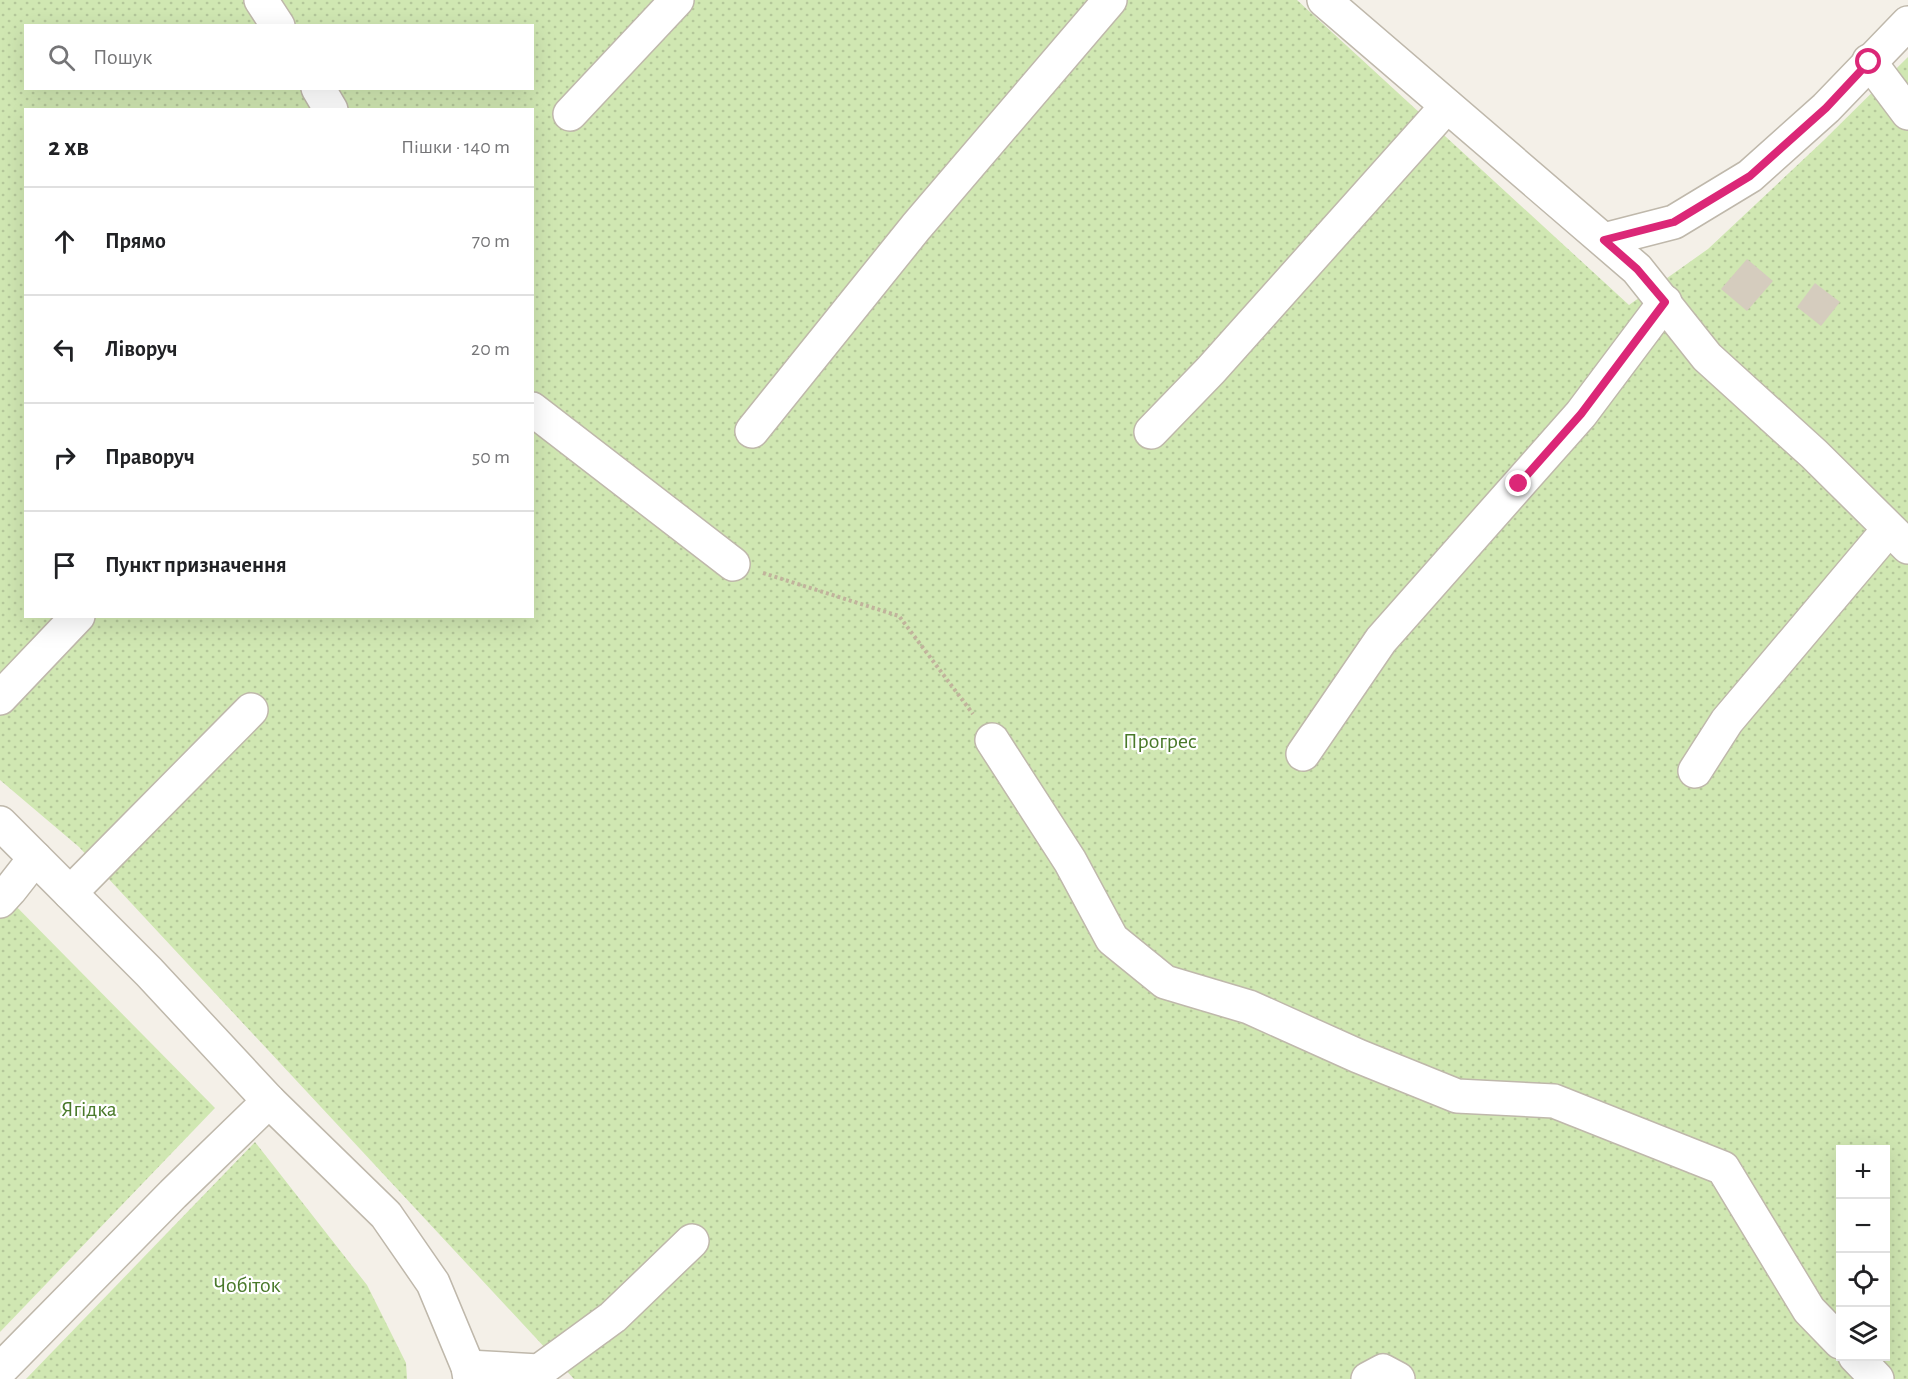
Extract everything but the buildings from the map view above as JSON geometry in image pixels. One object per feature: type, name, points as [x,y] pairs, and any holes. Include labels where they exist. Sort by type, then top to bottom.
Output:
[{"type":"street","points":[[261,0],[277,24]]},
{"type":"street","points":[[570,114],[677,0]]},
{"type":"street","points":[[752,431],[916,227],[1110,0]]},
{"type":"street","points":[[1324,0],[1637,269],[1707,357],[1814,454],[1898,538],[1727,721],[1695,771]]},
{"type":"street","points":[[1604,240],[1674,222],[1750,176],[1826,108],[1908,23]]},
{"type":"street","points":[[1869,62],[1908,113]]},
{"type":"street","points":[[319,90],[330,108]]},
{"type":"street","points":[[1151,432],[1211,370],[1447,106]]},
{"type":"street","points":[[1303,754],[1381,640],[1581,414],[1665,302]]},
{"type":"street","points":[[534,410],[734,564]]},
{"type":"street","points":[[0,699],[76,618]]},
{"type":"street","points":[[70,893],[251,710]]},
{"type":"street","points":[[992,740],[1070,861],[1112,939],[1165,982],[1249,1007],[1358,1056],[1457,1096],[1554,1101],[1723,1168],[1809,1310],[1836,1338]]},
{"type":"street","points":[[0,823],[149,972],[269,1101],[386,1215],[433,1283],[469,1373],[539,1371],[613,1317],[692,1240]]},
{"type":"street","points":[[0,901],[35,858]]},
{"type":"street","points":[[0,1370],[173,1194],[269,1101]]},
{"type":"street","points":[[1860,1361],[1877,1379]]},
{"type":"street","points":[[1368,1379],[1383,1371],[1398,1379]]},
{"type":"path","points":[[734,564],[899,616],[992,740]]},
{"type":"green space","name":"Прогрес","points":[[0,0],[1297,0],[1629,305],[1708,249],[1908,57],[1908,1379],[574,1379],[79,847],[0,780]]},
{"type":"green space","name":"Ягідка","points":[[0,890],[215,1108],[0,1332]]},
{"type":"green space","name":"Чобіток","points":[[255,1142],[367,1285],[406,1363],[407,1379],[26,1379]]},
{"type":"route","points":[[1519,484],[1581,414],[1665,302],[1637,269],[1604,240],[1674,222],[1750,176],[1826,108],[1869,62]]}]
